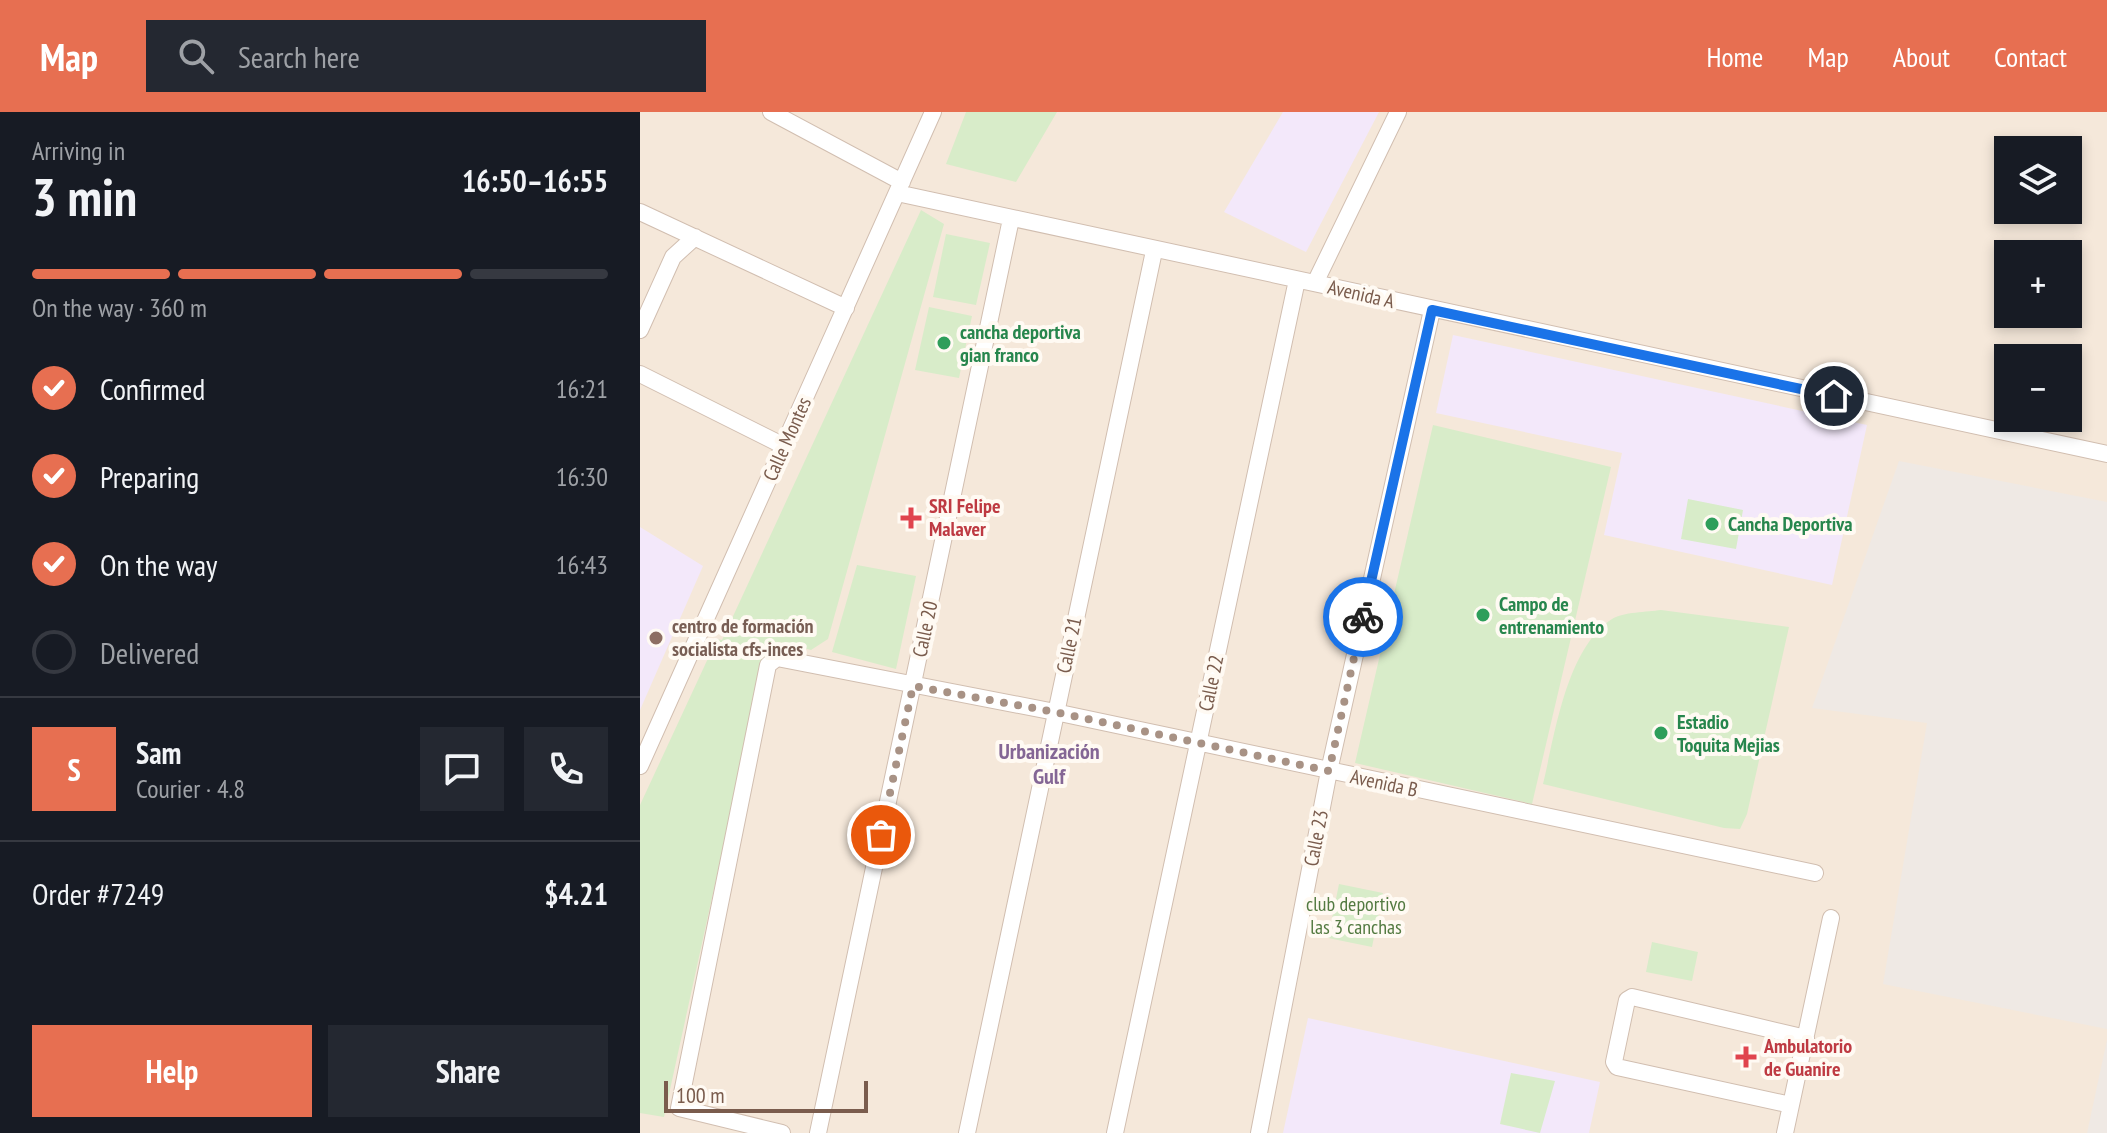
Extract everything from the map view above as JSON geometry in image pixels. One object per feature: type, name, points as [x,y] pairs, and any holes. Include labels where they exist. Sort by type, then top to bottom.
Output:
[{"type":"street","name":"Avenida A","points":[[771,112],[899,188],[1011,219],[2107,454]]},
{"type":"street","name":"Calle Montes","points":[[640,766],[933,112]]},
{"type":"street","points":[[1315,283],[1398,112]]},
{"type":"street","points":[[640,212],[846,308]]},
{"type":"street","name":"Calle 20","points":[[818,1133],[1011,219]]},
{"type":"street","points":[[640,330],[673,257],[695,237]]},
{"type":"street","name":"Calle 21","points":[[967,1133],[1154,251]]},
{"type":"street","name":"Calle 22","points":[[1115,1133],[1297,280]]},
{"type":"street","name":"Calle 23","points":[[1259,1133],[1329,771],[1432,310]]},
{"type":"street","points":[[640,374],[784,446]]},
{"type":"street","name":"Avenida B","points":[[782,1133],[679,1108],[768,665],[777,658],[1055,712],[1815,873]]},
{"type":"street","points":[[1785,1133],[1831,918]]},
{"type":"street","points":[[1791,1105],[1617,1067],[1614,1062],[1627,1000],[1632,997],[1643,999],[1806,1038]]},
{"type":"shaded area","points":[[640,112],[2107,112],[2107,1133],[640,1133]]},
{"type":"shaded area","points":[[1283,112],[1379,112],[1306,252],[1224,212]]},
{"type":"shaded area","points":[[1453,335],[1867,425],[1832,585],[1604,535],[1622,453],[1436,413]]},
{"type":"shaded area","points":[[1899,461],[2107,502],[2107,1029],[1883,984],[1927,723],[1812,708]]},
{"type":"shaded area","name":"centro de formación socialista cfs-inces","points":[[640,527],[703,566],[640,710]]},
{"type":"shaded area","points":[[1308,1018],[1600,1082],[1589,1133],[1283,1133]]},
{"type":"shaded area","points":[[2107,1040],[2107,1133],[2087,1133]]},
{"type":"green space","points":[[966,112],[1057,112],[1016,182],[946,164]]},
{"type":"green space","points":[[921,210],[944,224],[828,639],[811,650],[779,642],[764,660],[664,1117],[640,1113],[640,805],[717,639],[722,640]]},
{"type":"green space","points":[[946,234],[990,243],[976,305],[933,297]]},
{"type":"green space","name":"cancha deportiva gian franco","points":[[929,307],[972,316],[959,378],[915,370]]},
{"type":"green space","name":"Campo de entrenamiento","points":[[1433,425],[1611,467],[1532,804],[1355,763]]},
{"type":"green space","name":"Cancha Deportiva","points":[[1688,499],[1743,510],[1736,549],[1681,539]]},
{"type":"green space","points":[[857,565],[916,576],[896,669],[832,652]]},
{"type":"green space","name":"Estadio Toquita Mejias","points":[[1661,610],[1789,627],[1747,814],[1740,829],[1724,828],[1543,784],[1558,718],[1573,671],[1596,633],[1617,617]]},
{"type":"green space","name":"club deportivo las 3 canchas","points":[[1339,884],[1383,893],[1372,947],[1328,938]]},
{"type":"green space","points":[[1652,942],[1698,952],[1692,981],[1646,972]]},
{"type":"green space","points":[[1511,1073],[1555,1081],[1540,1133],[1500,1124]]},
{"type":"way so far","points":[[881,835],[913,686],[1055,712],[1329,771],[1363,617]]},
{"type":"place","name":"cancha deportiva gian franco","points":[[944,343]]},
{"type":"place","name":"SRI Felipe Malaver","points":[[911,518]]},
{"type":"place","name":"Cancha Deportiva","points":[[1712,524]]},
{"type":"place","name":"Campo de entrenamiento","points":[[1483,615]]},
{"type":"place","name":"centro de formación socialista cfs-inces","points":[[656,638]]},
{"type":"place","name":"Estadio Toquita Mejias","points":[[1661,733]]},
{"type":"place","name":"Ambulatorio de Guanire","points":[[1746,1057]]},
{"type":"district","name":"Urbanización Gulf","points":[[1049,764]]},
{"type":"route","points":[[1363,617],[1432,310],[1834,396]]}]
